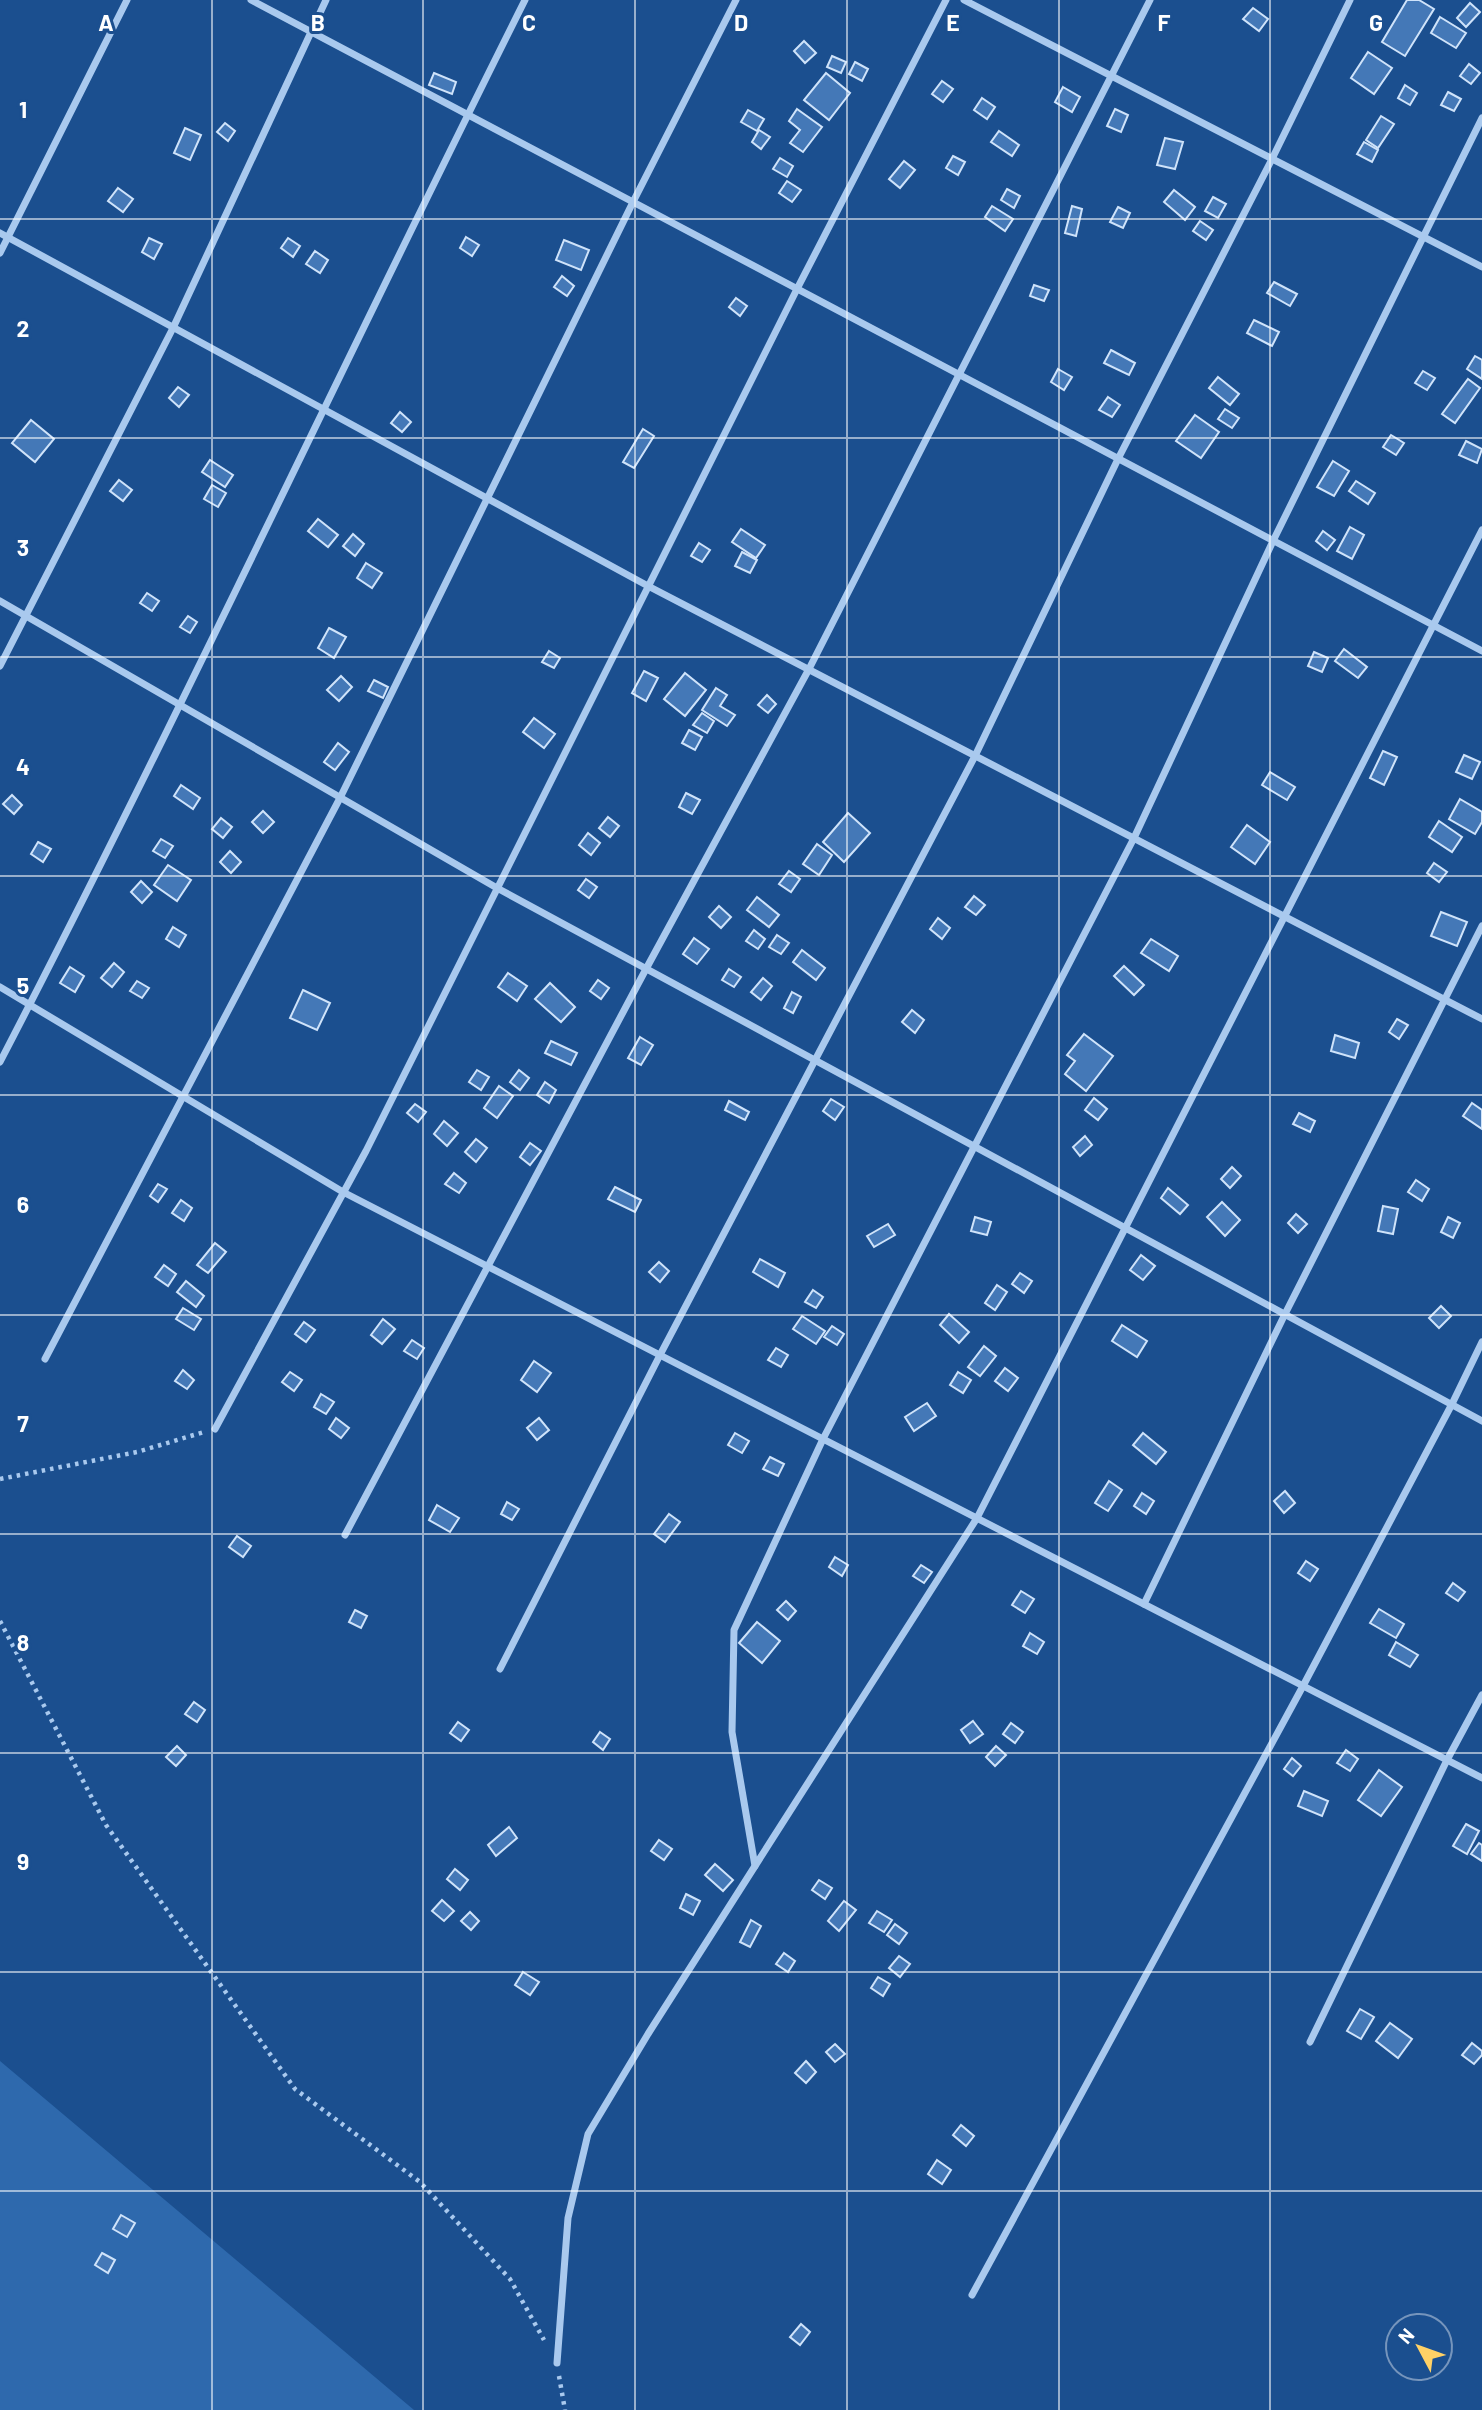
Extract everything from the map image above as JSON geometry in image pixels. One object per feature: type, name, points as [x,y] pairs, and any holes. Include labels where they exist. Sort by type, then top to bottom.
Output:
[{"type":"street","points":[[0,253],[127,0]]},
{"type":"street","points":[[251,0],[1482,651]]},
{"type":"street","points":[[0,666],[173,328],[326,0]]},
{"type":"street","points":[[0,1062],[180,705],[322,410],[525,0]]},
{"type":"street","points":[[45,1359],[340,798],[633,202],[736,0]]},
{"type":"street","points":[[215,1429],[366,1152],[797,289],[946,0]]},
{"type":"street","points":[[964,0],[1482,267]]},
{"type":"street","points":[[345,1535],[809,669],[1150,0]]},
{"type":"street","points":[[500,1669],[660,1355],[975,756],[1118,459],[1272,159],[1350,0]]},
{"type":"street","points":[[755,1866],[732,1732],[734,1630],[823,1439],[1134,838],[1273,541],[1482,118]]},
{"type":"street","points":[[0,233],[648,586],[1482,1019]]},
{"type":"street","points":[[557,2363],[568,2218],[588,2134],[648,2034],[977,1518],[1482,530]]},
{"type":"street","points":[[0,601],[497,888],[1482,1420]]},
{"type":"street","points":[[1144,1604],[1285,1314],[1482,926]]},
{"type":"street","points":[[0,988],[343,1192],[1482,1778]]},
{"type":"street","points":[[972,2295],[1303,1686],[1482,1342]]},
{"type":"street","points":[[1310,2042],[1447,1760],[1482,1695]]},
{"type":"path","points":[[0,1479],[137,1452],[215,1429]]},
{"type":"path","points":[[0,1621],[106,1825],[295,2089],[420,2182],[510,2279],[557,2363],[565,2410]]},
{"type":"shaded area","points":[[0,2061],[414,2410],[0,2410]]},
{"type":"building","points":[[1407,0],[1419,0],[1434,9],[1405,56],[1382,42]]},
{"type":"building","points":[[1470,3],[1480,12],[1466,27],[1457,18]]},
{"type":"building","points":[[1253,8],[1268,19],[1259,31],[1243,19]]},
{"type":"building","points":[[1440,17],[1466,33],[1456,48],[1431,33]]},
{"type":"building","points":[[804,41],[816,53],[805,63],[794,51]]},
{"type":"building","points":[[1368,52],[1392,68],[1374,94],[1351,78]]},
{"type":"building","points":[[832,56],[846,62],[841,73],[827,67]]},
{"type":"building","points":[[855,62],[868,69],[862,81],[849,74]]},
{"type":"building","points":[[1469,64],[1480,73],[1471,84],[1460,76]]},
{"type":"building","points":[[434,73],[456,82],[452,94],[429,85]]},
{"type":"building","points":[[826,73],[850,93],[829,120],[804,100]]},
{"type":"building","points":[[942,81],[953,89],[943,102],[932,94]]},
{"type":"building","points":[[1405,85],[1417,93],[1410,105],[1398,98]]},
{"type":"building","points":[[1063,87],[1080,97],[1072,112],[1055,102]]},
{"type":"building","points":[[1448,92],[1461,99],[1454,111],[1441,105]]},
{"type":"building","points":[[982,98],[995,107],[987,119],[974,110]]},
{"type":"building","points":[[797,109],[822,127],[803,152],[790,143],[800,130],[789,121]]},
{"type":"building","points":[[1115,109],[1128,115],[1121,132],[1107,126]]},
{"type":"building","points":[[748,110],[764,119],[757,131],[741,122]]},
{"type":"building","points":[[1381,116],[1394,124],[1378,148],[1366,140]]},
{"type":"building","points":[[225,123],[235,131],[228,141],[217,132]]},
{"type":"building","points":[[185,128],[201,135],[190,160],[174,153]]},
{"type":"building","points":[[759,130],[770,137],[761,149],[752,142]]},
{"type":"building","points":[[999,131],[1019,145],[1012,156],[991,142]]},
{"type":"building","points":[[1165,138],[1183,142],[1175,169],[1157,165]]},
{"type":"building","points":[[1364,142],[1378,150],[1372,162],[1357,154]]},
{"type":"building","points":[[953,156],[965,162],[958,175],[946,168]]},
{"type":"building","points":[[780,158],[793,166],[787,177],[773,169]]},
{"type":"building","points":[[904,161],[915,170],[900,188],[889,179]]},
{"type":"building","points":[[787,181],[801,190],[792,202],[779,193]]},
{"type":"building","points":[[118,188],[133,199],[123,212],[108,201]]},
{"type":"building","points":[[1007,189],[1020,196],[1014,208],[1001,200]]},
{"type":"building","points":[[1174,190],[1195,207],[1185,220],[1164,202]]},
{"type":"building","points":[[1213,197],[1226,204],[1218,218],[1205,211]]},
{"type":"building","points":[[992,206],[1013,219],[1005,231],[985,217]]},
{"type":"building","points":[[1072,206],[1082,209],[1076,236],[1065,233]]},
{"type":"building","points":[[1118,207],[1130,213],[1123,228],[1110,222]]},
{"type":"building","points":[[1200,221],[1213,230],[1206,240],[1193,231]]},
{"type":"building","points":[[466,237],[479,245],[472,256],[460,248]]},
{"type":"building","points":[[149,238],[162,244],[154,259],[142,252]]},
{"type":"building","points":[[288,238],[300,246],[293,257],[281,248]]},
{"type":"building","points":[[564,240],[589,250],[581,270],[556,260]]},
{"type":"building","points":[[315,251],[328,260],[320,273],[306,264]]},
{"type":"building","points":[[562,276],[574,286],[567,296],[554,287]]},
{"type":"building","points":[[1274,282],[1297,294],[1290,306],[1267,293]]},
{"type":"building","points":[[1034,285],[1049,290],[1044,301],[1030,296]]},
{"type":"building","points":[[736,298],[747,306],[740,316],[729,307]]},
{"type":"building","points":[[1254,320],[1279,332],[1272,346],[1247,333]]},
{"type":"building","points":[[1111,350],[1135,363],[1129,375],[1104,363]]},
{"type":"building","points":[[1475,356],[1482,360],[1482,379],[1467,369]]},
{"type":"building","points":[[1058,369],[1072,377],[1064,390],[1051,382]]},
{"type":"building","points":[[1423,371],[1435,378],[1427,390],[1415,383]]},
{"type":"building","points":[[1218,377],[1239,394],[1230,405],[1209,388]]},
{"type":"building","points":[[1468,379],[1480,388],[1455,423],[1442,414]]},
{"type":"building","points":[[178,387],[189,395],[179,407],[169,398]]},
{"type":"building","points":[[1108,397],[1120,405],[1112,417],[1099,410]]},
{"type":"building","points":[[1225,409],[1239,418],[1232,428],[1218,419]]},
{"type":"building","points":[[400,412],[411,422],[402,432],[391,423]]},
{"type":"building","points":[[1195,415],[1219,432],[1201,458],[1176,441]]},
{"type":"building","points":[[31,420],[54,439],[35,462],[12,443]]},
{"type":"building","points":[[643,429],[654,436],[634,468],[623,462]]},
{"type":"building","points":[[1391,435],[1404,443],[1396,455],[1383,447]]},
{"type":"building","points":[[1466,441],[1482,449],[1477,463],[1459,455]]},
{"type":"building","points":[[210,460],[233,475],[225,487],[202,472]]},
{"type":"building","points":[[1333,461],[1349,471],[1334,496],[1317,487]]},
{"type":"building","points":[[119,480],[132,490],[123,501],[110,491]]},
{"type":"building","points":[[1356,481],[1375,493],[1368,504],[1349,491]]},
{"type":"building","points":[[212,485],[226,493],[218,507],[204,499]]},
{"type":"building","points":[[318,519],[338,535],[328,547],[308,531]]},
{"type":"building","points":[[1350,527],[1364,535],[1352,559],[1337,551]]},
{"type":"building","points":[[741,529],[765,545],[756,558],[732,542]]},
{"type":"building","points":[[1323,531],[1335,540],[1327,550],[1316,541]]},
{"type":"building","points":[[353,534],[364,544],[355,556],[343,546]]},
{"type":"building","points":[[699,543],[710,550],[702,562],[691,556]]},
{"type":"building","points":[[742,552],[757,560],[750,573],[735,566]]},
{"type":"building","points":[[366,563],[382,573],[372,588],[357,578]]},
{"type":"building","points":[[147,593],[159,601],[152,611],[140,603]]},
{"type":"building","points":[[188,616],[197,622],[190,633],[180,627]]},
{"type":"building","points":[[329,628],[346,637],[334,658],[318,648]]},
{"type":"building","points":[[1344,649],[1367,667],[1358,678],[1335,661]]},
{"type":"building","points":[[549,651],[560,658],[554,668],[542,662]]},
{"type":"building","points":[[1314,652],[1328,658],[1322,672],[1308,666]]},
{"type":"building","points":[[644,671],[658,678],[646,701],[632,693]]},
{"type":"building","points":[[685,673],[706,690],[685,716],[664,699]]},
{"type":"building","points":[[341,676],[352,687],[339,701],[327,690]]},
{"type":"building","points":[[374,680],[388,687],[383,698],[368,691]]},
{"type":"building","points":[[716,688],[727,695],[720,706],[735,715],[727,726],[702,710]]},
{"type":"building","points":[[767,695],[776,704],[768,713],[758,705]]},
{"type":"building","points":[[702,713],[714,721],[707,733],[693,725]]},
{"type":"building","points":[[534,718],[555,734],[544,748],[523,732]]},
{"type":"building","points":[[689,730],[702,737],[695,750],[682,743]]},
{"type":"building","points":[[338,743],[349,752],[335,770],[324,762]]},
{"type":"building","points":[[1383,751],[1397,757],[1384,785],[1370,778]]},
{"type":"building","points":[[1464,755],[1480,762],[1472,779],[1456,772]]},
{"type":"building","points":[[1270,772],[1295,787],[1287,800],[1262,785]]},
{"type":"building","points":[[181,785],[200,798],[193,809],[174,796]]},
{"type":"building","points":[[686,793],[700,800],[692,814],[679,807]]},
{"type":"building","points":[[12,795],[22,805],[14,814],[3,804]]},
{"type":"building","points":[[1460,799],[1482,812],[1482,822],[1475,834],[1449,819]]},
{"type":"building","points":[[263,811],[274,822],[263,833],[252,822]]},
{"type":"building","points":[[848,813],[870,833],[844,862],[823,842]]},
{"type":"building","points":[[608,817],[619,826],[610,837],[599,828]]},
{"type":"building","points":[[221,818],[232,827],[223,838],[212,829]]},
{"type":"building","points":[[1439,821],[1462,837],[1452,852],[1429,837]]},
{"type":"building","points":[[1247,825],[1270,842],[1255,864],[1231,847]]},
{"type":"building","points":[[588,833],[600,843],[591,855],[579,845]]},
{"type":"building","points":[[161,839],[173,846],[165,858],[153,851]]},
{"type":"building","points":[[38,842],[51,849],[43,862],[31,854]]},
{"type":"building","points":[[817,844],[832,855],[819,875],[803,864]]},
{"type":"building","points":[[230,851],[241,862],[231,873],[220,862]]},
{"type":"building","points":[[1434,863],[1447,872],[1439,882],[1427,873]]},
{"type":"building","points":[[168,865],[191,880],[177,901],[154,885]]},
{"type":"building","points":[[789,871],[800,879],[791,892],[779,884]]},
{"type":"building","points":[[586,879],[597,887],[589,898],[578,890]]},
{"type":"building","points":[[141,881],[152,892],[142,903],[131,892]]},
{"type":"building","points":[[974,896],[985,905],[976,915],[965,907]]},
{"type":"building","points":[[757,897],[779,915],[769,927],[747,910]]},
{"type":"building","points":[[719,906],[731,917],[721,928],[709,917]]},
{"type":"building","points":[[1441,912],[1467,922],[1457,946],[1431,936]]},
{"type":"building","points":[[938,918],[950,928],[942,939],[930,929]]},
{"type":"building","points":[[173,927],[186,935],[179,947],[166,939]]},
{"type":"building","points":[[754,930],[765,939],[758,949],[746,941]]},
{"type":"building","points":[[777,935],[789,943],[781,954],[769,947]]},
{"type":"building","points":[[694,938],[709,949],[697,964],[683,954]]},
{"type":"building","points":[[1151,939],[1178,956],[1169,971],[1141,953]]},
{"type":"building","points":[[802,950],[825,968],[816,980],[793,962]]},
{"type":"building","points":[[114,963],[124,972],[112,987],[101,978]]},
{"type":"building","points":[[1124,966],[1144,985],[1134,995],[1114,976]]},
{"type":"building","points":[[70,967],[84,976],[75,992],[60,983]]},
{"type":"building","points":[[729,969],[741,977],[734,987],[722,980]]},
{"type":"building","points":[[508,973],[527,986],[517,1001],[498,987]]},
{"type":"building","points":[[763,978],[772,986],[761,1000],[751,992]]},
{"type":"building","points":[[598,980],[609,988],[601,999],[590,991]]},
{"type":"building","points":[[137,981],[149,988],[142,998],[130,991]]},
{"type":"building","points":[[550,983],[575,1007],[561,1022],[535,999]]},
{"type":"building","points":[[303,990],[330,1003],[317,1030],[290,1018]]},
{"type":"building","points":[[792,992],[801,997],[793,1013],[784,1008]]},
{"type":"building","points":[[912,1010],[924,1020],[915,1033],[902,1022]]},
{"type":"building","points":[[1397,1019],[1408,1025],[1399,1039],[1389,1032]]},
{"type":"building","points":[[1084,1034],[1113,1056],[1086,1091],[1065,1074],[1075,1061],[1067,1055]]},
{"type":"building","points":[[1335,1035],[1359,1043],[1355,1058],[1331,1051]]},
{"type":"building","points":[[640,1037],[653,1045],[641,1065],[628,1058]]},
{"type":"building","points":[[551,1041],[577,1053],[571,1065],[545,1053]]},
{"type":"building","points":[[477,1070],[489,1077],[481,1090],[469,1082]]},
{"type":"building","points":[[519,1070],[529,1078],[520,1090],[510,1082]]},
{"type":"building","points":[[545,1082],[556,1090],[549,1103],[537,1095]]},
{"type":"building","points":[[499,1086],[513,1096],[497,1118],[484,1108]]},
{"type":"building","points":[[1094,1098],[1107,1109],[1098,1120],[1085,1110]]},
{"type":"building","points":[[831,1099],[844,1107],[835,1120],[823,1111]]},
{"type":"building","points":[[729,1101],[749,1112],[745,1120],[725,1110]]},
{"type":"building","points":[[1472,1103],[1482,1110],[1482,1129],[1463,1116]]},
{"type":"building","points":[[415,1104],[426,1112],[418,1122],[407,1113]]},
{"type":"building","points":[[1299,1113],[1315,1121],[1310,1132],[1293,1124]]},
{"type":"building","points":[[444,1121],[458,1133],[447,1146],[434,1134]]},
{"type":"building","points":[[1085,1136],[1092,1145],[1080,1156],[1073,1147]]},
{"type":"building","points":[[476,1139],[487,1148],[476,1162],[465,1152]]},
{"type":"building","points":[[530,1143],[541,1151],[530,1165],[520,1157]]},
{"type":"building","points":[[1232,1167],[1241,1176],[1230,1188],[1221,1179]]},
{"type":"building","points":[[454,1173],[466,1183],[459,1193],[445,1184]]},
{"type":"building","points":[[1416,1180],[1429,1189],[1422,1201],[1408,1192]]},
{"type":"building","points":[[158,1184],[167,1189],[158,1202],[150,1196]]},
{"type":"building","points":[[615,1187],[641,1200],[635,1212],[608,1199]]},
{"type":"building","points":[[1168,1188],[1188,1205],[1180,1214],[1161,1198]]},
{"type":"building","points":[[181,1200],[192,1208],[184,1221],[172,1213]]},
{"type":"building","points":[[1222,1202],[1240,1220],[1225,1236],[1207,1217]]},
{"type":"building","points":[[1383,1206],[1398,1209],[1393,1234],[1378,1231]]},
{"type":"building","points":[[1296,1214],[1307,1224],[1298,1233],[1288,1223]]},
{"type":"building","points":[[975,1217],[991,1222],[987,1235],[971,1231]]},
{"type":"building","points":[[1448,1217],[1460,1223],[1453,1238],[1441,1232]]},
{"type":"building","points":[[888,1224],[895,1235],[874,1247],[867,1236]]},
{"type":"building","points":[[215,1243],[226,1252],[208,1273],[197,1265]]},
{"type":"building","points":[[1141,1255],[1155,1266],[1143,1280],[1130,1270]]},
{"type":"building","points":[[760,1259],[785,1273],[778,1287],[753,1272]]},
{"type":"building","points":[[659,1262],[669,1271],[660,1282],[649,1272]]},
{"type":"building","points":[[164,1265],[176,1274],[168,1286],[155,1277]]},
{"type":"building","points":[[1020,1273],[1032,1281],[1024,1293],[1012,1284]]},
{"type":"building","points":[[186,1281],[204,1296],[196,1307],[177,1292]]},
{"type":"building","points":[[997,1285],[1007,1292],[995,1310],[985,1303]]},
{"type":"building","points":[[813,1290],[823,1297],[816,1308],[805,1302]]},
{"type":"building","points":[[1441,1306],[1451,1316],[1439,1328],[1429,1318]]},
{"type":"building","points":[[183,1308],[201,1319],[194,1330],[176,1319]]},
{"type":"building","points":[[949,1314],[969,1332],[959,1343],[940,1325]]},
{"type":"building","points":[[802,1316],[825,1331],[816,1344],[793,1329]]},
{"type":"building","points":[[383,1319],[395,1329],[382,1344],[371,1335]]},
{"type":"building","points":[[304,1322],[315,1330],[306,1342],[295,1334]]},
{"type":"building","points":[[1122,1325],[1147,1341],[1137,1357],[1112,1341]]},
{"type":"building","points":[[832,1326],[844,1334],[837,1345],[824,1337]]},
{"type":"building","points":[[412,1340],[424,1348],[417,1359],[404,1351]]},
{"type":"building","points":[[984,1346],[996,1356],[980,1376],[968,1367]]},
{"type":"building","points":[[776,1348],[788,1355],[781,1367],[768,1360]]},
{"type":"building","points":[[534,1361],[551,1373],[537,1392],[521,1380]]},
{"type":"building","points":[[1005,1368],[1018,1378],[1008,1391],[995,1381]]},
{"type":"building","points":[[183,1370],[194,1380],[187,1389],[175,1381]]},
{"type":"building","points":[[290,1372],[302,1380],[294,1391],[282,1382]]},
{"type":"building","points":[[958,1372],[971,1380],[963,1393],[950,1385]]},
{"type":"building","points":[[321,1394],[334,1402],[326,1414],[314,1407]]},
{"type":"building","points":[[927,1403],[936,1416],[914,1431],[905,1417]]},
{"type":"building","points":[[336,1418],[349,1428],[341,1438],[329,1429]]},
{"type":"building","points":[[539,1418],[549,1430],[537,1440],[527,1428]]},
{"type":"building","points":[[735,1433],[749,1441],[742,1453],[728,1445]]},
{"type":"building","points":[[1143,1433],[1166,1452],[1156,1464],[1133,1445]]},
{"type":"building","points":[[770,1457],[784,1464],[778,1476],[763,1469]]},
{"type":"building","points":[[1109,1481],[1122,1490],[1108,1511],[1095,1503]]},
{"type":"building","points":[[1285,1491],[1295,1503],[1284,1513],[1274,1501]]},
{"type":"building","points":[[1142,1493],[1154,1501],[1146,1514],[1134,1506]]},
{"type":"building","points":[[507,1502],[519,1509],[512,1520],[501,1514]]},
{"type":"building","points":[[437,1505],[459,1518],[450,1532],[429,1520]]},
{"type":"building","points":[[669,1514],[680,1522],[665,1542],[654,1534]]},
{"type":"building","points":[[237,1536],[251,1546],[243,1557],[229,1547]]},
{"type":"building","points":[[835,1557],[848,1565],[842,1576],[829,1567]]},
{"type":"building","points":[[1306,1561],[1318,1569],[1310,1581],[1298,1573]]},
{"type":"building","points":[[921,1565],[932,1572],[924,1583],[913,1576]]},
{"type":"building","points":[[1453,1583],[1465,1592],[1458,1601],[1446,1593]]},
{"type":"building","points":[[1021,1591],[1034,1599],[1025,1613],[1012,1605]]},
{"type":"building","points":[[786,1601],[796,1611],[788,1620],[777,1610]]},
{"type":"building","points":[[1379,1609],[1404,1624],[1396,1638],[1370,1623]]},
{"type":"building","points":[[355,1610],[367,1616],[361,1628],[349,1622]]},
{"type":"building","points":[[757,1622],[780,1641],[762,1663],[739,1643]]},
{"type":"building","points":[[1030,1633],[1044,1642],[1037,1654],[1023,1646]]},
{"type":"building","points":[[1396,1642],[1418,1655],[1410,1667],[1389,1655]]},
{"type":"building","points":[[194,1702],[205,1710],[197,1722],[185,1714]]},
{"type":"building","points":[[973,1721],[983,1734],[970,1743],[961,1730]]},
{"type":"building","points":[[458,1722],[469,1730],[461,1741],[450,1733]]},
{"type":"building","points":[[1011,1723],[1023,1732],[1015,1743],[1003,1734]]},
{"type":"building","points":[[600,1732],[610,1739],[603,1750],[593,1742]]},
{"type":"building","points":[[177,1746],[186,1755],[176,1766],[166,1757]]},
{"type":"building","points":[[996,1746],[1006,1755],[995,1766],[986,1757]]},
{"type":"building","points":[[1346,1750],[1358,1759],[1350,1771],[1337,1763]]},
{"type":"building","points":[[1292,1758],[1301,1766],[1293,1776],[1284,1769]]},
{"type":"building","points":[[1379,1770],[1402,1787],[1381,1816],[1358,1800]]},
{"type":"building","points":[[1304,1791],[1328,1801],[1322,1816],[1298,1806]]},
{"type":"building","points":[[1466,1824],[1479,1831],[1467,1854],[1453,1846]]},
{"type":"building","points":[[509,1827],[517,1838],[496,1856],[488,1845]]},
{"type":"building","points":[[659,1840],[672,1849],[664,1860],[651,1851]]},
{"type":"building","points":[[1479,1843],[1482,1845],[1482,1861],[1471,1854]]},
{"type":"building","points":[[715,1864],[733,1880],[723,1891],[705,1875]]},
{"type":"building","points":[[455,1869],[468,1880],[460,1890],[447,1879]]},
{"type":"building","points":[[819,1880],[832,1888],[825,1899],[812,1890]]},
{"type":"building","points":[[686,1894],[700,1901],[693,1915],[680,1908]]},
{"type":"building","points":[[442,1900],[454,1911],[444,1921],[432,1911]]},
{"type":"building","points":[[844,1901],[856,1910],[839,1931],[828,1921]]},
{"type":"building","points":[[877,1911],[892,1920],[884,1932],[869,1923]]},
{"type":"building","points":[[470,1912],[479,1921],[471,1930],[461,1921]]},
{"type":"building","points":[[751,1920],[761,1926],[750,1947],[740,1942]]},
{"type":"building","points":[[895,1924],[907,1933],[899,1944],[887,1935]]},
{"type":"building","points":[[784,1953],[795,1961],[788,1972],[776,1964]]},
{"type":"building","points":[[899,1956],[910,1964],[900,1977],[889,1968]]},
{"type":"building","points":[[523,1972],[539,1982],[530,1995],[515,1985]]},
{"type":"building","points":[[878,1977],[890,1984],[883,1996],[871,1988]]},
{"type":"building","points":[[1360,2009],[1374,2017],[1361,2039],[1347,2031]]},
{"type":"building","points":[[1390,2023],[1412,2039],[1398,2058],[1376,2041]]},
{"type":"building","points":[[1472,2043],[1482,2051],[1474,2064],[1462,2055]]},
{"type":"building","points":[[835,2044],[845,2054],[835,2062],[826,2052]]},
{"type":"building","points":[[806,2061],[816,2072],[806,2083],[795,2073]]},
{"type":"building","points":[[961,2125],[974,2136],[966,2146],[953,2135]]},
{"type":"building","points":[[937,2160],[951,2170],[942,2184],[928,2174]]},
{"type":"building","points":[[121,2215],[135,2223],[127,2237],[113,2229]]},
{"type":"building","points":[[102,2253],[115,2260],[108,2273],[95,2265]]},
{"type":"building","points":[[801,2324],[810,2332],[800,2345],[790,2337]]}]
